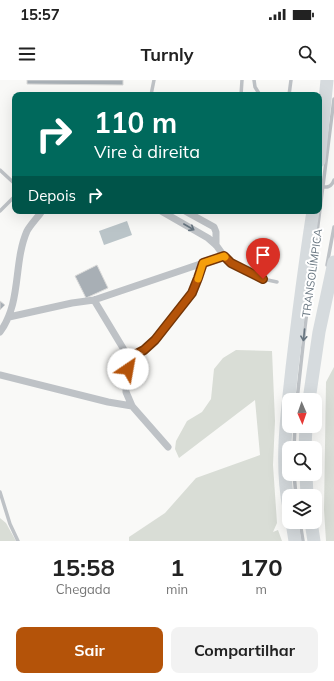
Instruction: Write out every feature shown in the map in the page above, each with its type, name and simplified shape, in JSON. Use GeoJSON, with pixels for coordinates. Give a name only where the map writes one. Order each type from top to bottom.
{"type":"FeatureCollection","features":[{"type":"Feature","properties":{"kind":"highway"},"geometry":{"type":"LineString","coordinates":[[322,80],[323,119]]}},
{"type":"Feature","properties":{"kind":"highway","name":"TRANSOLÍMPICA"},"geometry":{"type":"LineString","coordinates":[[322,160],[323,119],[327,80]]}},
{"type":"Feature","properties":{"kind":"highway","name":"TRANSOLÍMPICA"},"geometry":{"type":"LineString","coordinates":[[287,489],[285,465],[286,420],[297,325],[313,214]]}},
{"type":"Feature","properties":{"kind":"highway","name":"TRANSOLÍMPICA"},"geometry":{"type":"LineString","coordinates":[[308,393],[334,262]]}},
{"type":"Feature","properties":{"kind":"highway"},"geometry":{"type":"LineString","coordinates":[[293,529],[296,541]]}},
{"type":"Feature","properties":{"kind":"highway"},"geometry":{"type":"LineString","coordinates":[[312,529],[314,541]]}},
{"type":"Feature","properties":{"kind":"street"},"geometry":{"type":"LineString","coordinates":[[0,332],[9,317],[14,301],[22,246],[28,230],[40,214]]}},
{"type":"Feature","properties":{"kind":"street"},"geometry":{"type":"LineString","coordinates":[[166,214],[216,244],[231,263],[263,279]]}},
{"type":"Feature","properties":{"kind":"street"},"geometry":{"type":"LineString","coordinates":[[190,214],[214,227],[216,232],[216,244]]}},
{"type":"Feature","properties":{"kind":"street"},"geometry":{"type":"LineString","coordinates":[[9,317],[72,303],[94,300],[224,256]]}},
{"type":"Feature","properties":{"kind":"street"},"geometry":{"type":"LineString","coordinates":[[129,358],[144,350],[155,340],[192,293],[203,263]]}},
{"type":"Feature","properties":{"kind":"street"},"geometry":{"type":"LineString","coordinates":[[94,300],[129,358],[126,392],[132,406],[168,447]]}},
{"type":"Feature","properties":{"kind":"street"},"geometry":{"type":"LineString","coordinates":[[0,375],[108,402],[132,406]]}},
{"type":"Feature","properties":{"kind":"lane"},"geometry":{"type":"LineString","coordinates":[[152,92],[154,80]]}},
{"type":"Feature","properties":{"kind":"lane"},"geometry":{"type":"LineString","coordinates":[[241,92],[242,80]]}},
{"type":"Feature","properties":{"kind":"lane"},"geometry":{"type":"LineString","coordinates":[[254,80],[255,87],[258,92]]}},
{"type":"Feature","properties":{"kind":"lane"},"geometry":{"type":"LineString","coordinates":[[289,92],[291,80]]}},
{"type":"Feature","properties":{"kind":"lane","name":"TRANSOLÍMPICA"},"geometry":{"type":"LineString","coordinates":[[322,199],[322,160],[334,99]]}},
{"type":"Feature","properties":{"kind":"lane"},"geometry":{"type":"LineString","coordinates":[[0,170],[12,181]]}},
{"type":"Feature","properties":{"kind":"lane"},"geometry":{"type":"LineString","coordinates":[[322,187],[329,187],[334,180]]}},
{"type":"Feature","properties":{"kind":"lane"},"geometry":{"type":"LineString","coordinates":[[0,211],[12,199]]}},
{"type":"Feature","properties":{"kind":"lane","name":"TRANSOLÍMPICA"},"geometry":{"type":"LineString","coordinates":[[298,393],[304,327],[320,214]]}},
{"type":"Feature","properties":{"kind":"lane","name":"TRANSOLÍMPICA"},"geometry":{"type":"LineString","coordinates":[[326,273],[334,227]]}},
{"type":"Feature","properties":{"kind":"lane"},"geometry":{"type":"LineString","coordinates":[[263,279],[277,282]]}},
{"type":"Feature","properties":{"kind":"lane","name":"TRANSOLÍMPICA"},"geometry":{"type":"LineString","coordinates":[[313,342],[316,321]]}},
{"type":"Feature","properties":{"kind":"lane"},"geometry":{"type":"LineString","coordinates":[[0,492],[18,541]]}},
{"type":"Feature","properties":{"kind":"lane"},"geometry":{"type":"LineString","coordinates":[[301,529],[303,541]]}},
{"type":"Feature","properties":{"kind":"lane"},"geometry":{"type":"LineString","coordinates":[[308,529],[310,541]]}},
{"type":"Feature","properties":{"kind":"shaded area"},"geometry":{"type":"Polygon","coordinates":[[[127,221],[132,235],[104,245],[99,231],[127,221]]]}},
{"type":"Feature","properties":{"kind":"shaded area"},"geometry":{"type":"Polygon","coordinates":[[[236,350],[272,351],[275,421],[273,465],[277,523],[273,532],[278,530],[282,541],[129,541],[129,537],[165,513],[196,478],[260,455],[255,400],[179,458],[175,449],[176,441],[187,421],[202,412],[211,399],[214,369],[223,358],[236,350]]]}},
{"type":"Feature","properties":{"kind":"shaded area"},"geometry":{"type":"Polygon","coordinates":[[[334,367],[334,541],[326,541],[324,510],[326,382],[334,367]]]}},
{"type":"Feature","properties":{"kind":"shaded area"},"geometry":{"type":"Polygon","coordinates":[[[0,518],[6,523],[16,541],[0,541],[0,518]]]}},
{"type":"Feature","properties":{"kind":"building"},"geometry":{"type":"Polygon","coordinates":[[[27,80],[123,80],[123,85],[27,84],[27,80]]]}},
{"type":"Feature","properties":{"kind":"building"},"geometry":{"type":"Polygon","coordinates":[[[97,265],[108,288],[86,298],[75,276],[97,265]]]}},
{"type":"Feature","properties":{"kind":"building"},"geometry":{"type":"Polygon","coordinates":[[[0,301],[5,305],[0,310],[0,301]]]}},
{"type":"Feature","properties":{"kind":"slow traffic"},"geometry":{"type":"LineString","coordinates":[[198,279],[203,263],[224,256],[225,257]]}},
{"type":"Feature","properties":{"kind":"route"},"geometry":{"type":"LineString","coordinates":[[128,369],[129,358],[144,350],[155,340],[192,293],[203,263],[224,256],[231,263],[263,279]]}}]}
